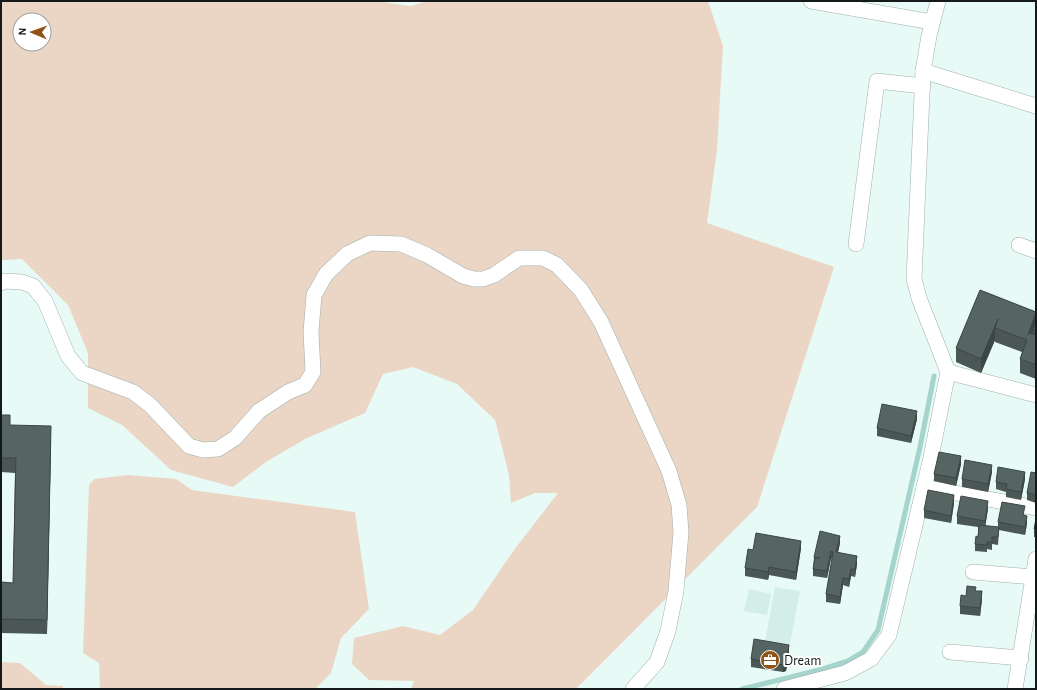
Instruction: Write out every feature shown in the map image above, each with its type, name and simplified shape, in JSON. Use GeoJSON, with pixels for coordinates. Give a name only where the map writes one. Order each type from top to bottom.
{"type":"FeatureCollection","features":[{"type":"Feature","properties":{"kind":"street"},"geometry":{"type":"LineString","coordinates":[[811,1],[932,22]]}},
{"type":"Feature","properties":{"kind":"street"},"geometry":{"type":"LineString","coordinates":[[784,689],[845,673],[871,659],[889,635],[924,487],[948,372],[919,298],[914,279],[923,71],[928,36],[938,1]]}},
{"type":"Feature","properties":{"kind":"street"},"geometry":{"type":"LineString","coordinates":[[923,71],[1036,106]]}},
{"type":"Feature","properties":{"kind":"street"},"geometry":{"type":"LineString","coordinates":[[856,244],[877,80],[923,86]]}},
{"type":"Feature","properties":{"kind":"street"},"geometry":{"type":"LineString","coordinates":[[1,283],[22,282],[33,286],[45,300],[68,356],[82,373],[133,392],[150,405],[189,446],[203,450],[218,449],[234,438],[259,411],[288,392],[305,385],[313,372],[311,332],[314,295],[326,274],[347,254],[370,243],[401,244],[427,255],[463,276],[474,279],[483,279],[494,275],[519,258],[543,258],[557,264],[581,290],[601,322],[669,471],[679,505],[681,532],[676,591],[668,632],[657,662],[633,689]]}},
{"type":"Feature","properties":{"kind":"street"},"geometry":{"type":"LineString","coordinates":[[1019,245],[1036,251]]}},
{"type":"Feature","properties":{"kind":"street"},"geometry":{"type":"LineString","coordinates":[[948,372],[1036,395]]}},
{"type":"Feature","properties":{"kind":"street"},"geometry":{"type":"LineString","coordinates":[[924,487],[1036,508]]}},
{"type":"Feature","properties":{"kind":"street"},"geometry":{"type":"LineString","coordinates":[[1015,689],[1020,658],[1032,613],[1033,577],[1036,559]]}},
{"type":"Feature","properties":{"kind":"street"},"geometry":{"type":"LineString","coordinates":[[973,572],[1033,577]]}},
{"type":"Feature","properties":{"kind":"street"},"geometry":{"type":"LineString","coordinates":[[950,652],[1020,658]]}},
{"type":"Feature","properties":{"kind":"shaded area"},"geometry":{"type":"Polygon","coordinates":[[[1,1],[375,1],[411,6],[428,1],[708,1],[723,46],[717,150],[707,223],[834,267],[757,507],[576,689],[411,689],[414,681],[369,680],[352,664],[354,638],[403,626],[440,635],[473,610],[514,550],[558,493],[535,493],[511,503],[509,475],[495,420],[457,384],[413,367],[383,374],[365,413],[305,439],[266,462],[233,487],[171,470],[122,425],[88,408],[88,353],[68,305],[22,259],[1,260],[1,1]]]}},
{"type":"Feature","properties":{"kind":"shaded area"},"geometry":{"type":"Polygon","coordinates":[[[128,475],[176,479],[192,490],[355,512],[369,609],[341,638],[331,673],[315,689],[100,689],[99,663],[83,653],[89,485],[94,479],[128,475]]]}},
{"type":"Feature","properties":{"kind":"shaded area"},"geometry":{"type":"Polygon","coordinates":[[[775,587],[800,591],[789,650],[764,646],[775,587]]]}},
{"type":"Feature","properties":{"kind":"shaded area"},"geometry":{"type":"Polygon","coordinates":[[[749,589],[771,594],[767,615],[744,611],[749,589]]]}},
{"type":"Feature","properties":{"kind":"shaded area"},"geometry":{"type":"Polygon","coordinates":[[[1,662],[20,663],[46,685],[63,686],[63,689],[1,689],[1,662]]]}},
{"type":"Feature","properties":{"kind":"building"},"geometry":{"type":"Polygon","coordinates":[[[980,290],[1036,312],[1028,335],[1030,333],[1036,335],[1036,365],[1020,359],[1027,340],[995,328],[998,319],[981,359],[956,348],[980,290]]]}},
{"type":"Feature","properties":{"kind":"building"},"geometry":{"type":"Polygon","coordinates":[[[1036,322],[1036,331],[1033,330],[1036,322]]]}},
{"type":"Feature","properties":{"kind":"building"},"geometry":{"type":"Polygon","coordinates":[[[882,404],[917,411],[911,436],[877,428],[882,404]]]}},
{"type":"Feature","properties":{"kind":"building"},"geometry":{"type":"Polygon","coordinates":[[[1,415],[10,415],[10,425],[51,426],[47,620],[1,619],[1,582],[13,583],[16,458],[1,458],[1,415]]]}},
{"type":"Feature","properties":{"kind":"building"},"geometry":{"type":"Polygon","coordinates":[[[939,452],[961,456],[956,478],[934,474],[939,452]]]}},
{"type":"Feature","properties":{"kind":"building"},"geometry":{"type":"Polygon","coordinates":[[[965,460],[992,465],[988,484],[962,479],[965,460]]]}},
{"type":"Feature","properties":{"kind":"building"},"geometry":{"type":"Polygon","coordinates":[[[998,467],[1025,472],[1021,492],[1006,489],[1007,484],[996,482],[998,467]]]}},
{"type":"Feature","properties":{"kind":"building"},"geometry":{"type":"Polygon","coordinates":[[[1031,472],[1036,473],[1036,495],[1027,493],[1031,472]]]}},
{"type":"Feature","properties":{"kind":"building"},"geometry":{"type":"Polygon","coordinates":[[[928,490],[954,495],[951,516],[924,510],[928,490]]]}},
{"type":"Feature","properties":{"kind":"building"},"geometry":{"type":"Polygon","coordinates":[[[961,496],[988,501],[985,521],[957,516],[961,496]]]}},
{"type":"Feature","properties":{"kind":"building"},"geometry":{"type":"Polygon","coordinates":[[[1002,502],[1025,506],[1023,515],[1027,516],[1025,527],[998,522],[1002,502]]]}},
{"type":"Feature","properties":{"kind":"building"},"geometry":{"type":"Polygon","coordinates":[[[979,525],[999,527],[998,537],[992,537],[992,542],[987,542],[987,545],[975,544],[976,536],[978,537],[979,525]]]}},
{"type":"Feature","properties":{"kind":"building"},"geometry":{"type":"Polygon","coordinates":[[[820,531],[840,536],[836,552],[857,556],[855,569],[851,569],[849,579],[843,578],[840,597],[826,594],[833,552],[831,551],[827,571],[813,569],[815,558],[820,558],[814,557],[820,531]]]}},
{"type":"Feature","properties":{"kind":"building"},"geometry":{"type":"Polygon","coordinates":[[[756,533],[801,541],[796,572],[769,567],[768,572],[745,568],[748,549],[753,550],[756,533]]]}},
{"type":"Feature","properties":{"kind":"building"},"geometry":{"type":"Polygon","coordinates":[[[967,586],[976,587],[975,591],[982,591],[980,608],[960,606],[961,595],[966,596],[967,586]]]}},
{"type":"Feature","properties":{"kind":"building","name":"Dream"},"geometry":{"type":"Polygon","coordinates":[[[754,639],[789,645],[786,664],[783,665],[751,659],[754,639]]]}},
{"type":"Feature","properties":{"kind":"waterway"},"geometry":{"type":"LineString","coordinates":[[742,689],[823,669],[848,661],[863,652],[878,630],[920,447],[934,376]]}},
{"type":"Feature","properties":{"kind":"place","name":"Dream"},"geometry":{"type":"Point","coordinates":[770,660]}}]}
